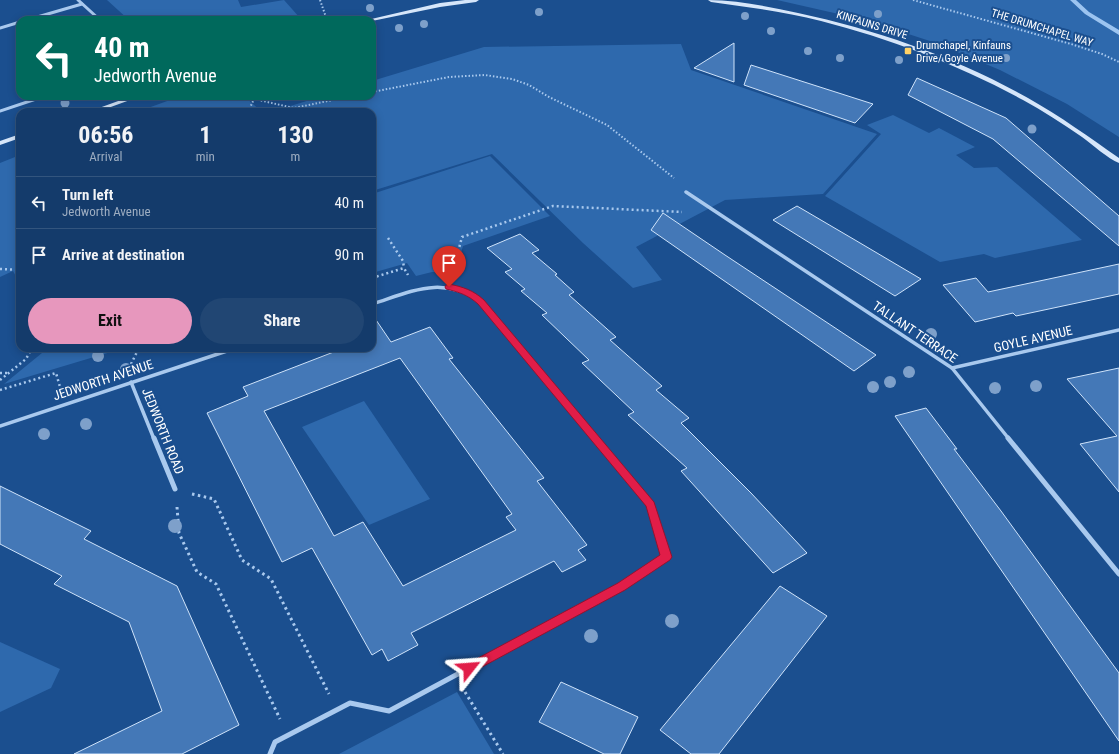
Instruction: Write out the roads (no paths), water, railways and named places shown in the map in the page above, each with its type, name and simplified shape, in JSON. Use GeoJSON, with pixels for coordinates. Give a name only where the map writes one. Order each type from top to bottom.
{"type":"FeatureCollection","features":[{"type":"Feature","properties":{"kind":"street"},"geometry":{"type":"LineString","coordinates":[[78,0],[96,16]]}},
{"type":"Feature","properties":{"kind":"street"},"geometry":{"type":"LineString","coordinates":[[376,19],[440,5],[476,0]]}},
{"type":"Feature","properties":{"kind":"street","name":"KINFAUNS DRIVE"},"geometry":{"type":"LineString","coordinates":[[711,0],[800,14],[882,37],[930,53],[1017,93],[1054,114],[1088,137],[1119,161]]}},
{"type":"Feature","properties":{"kind":"street"},"geometry":{"type":"LineString","coordinates":[[41,16],[82,4]]}},
{"type":"Feature","properties":{"kind":"street"},"geometry":{"type":"LineString","coordinates":[[0,28],[16,23]]}},
{"type":"Feature","properties":{"kind":"street"},"geometry":{"type":"LineString","coordinates":[[0,110],[32,100]]}},
{"type":"Feature","properties":{"kind":"street"},"geometry":{"type":"LineString","coordinates":[[103,108],[126,100]]}},
{"type":"Feature","properties":{"kind":"street"},"geometry":{"type":"LineString","coordinates":[[0,143],[16,137]]}},
{"type":"Feature","properties":{"kind":"street","name":"TALLANT TERRACE"},"geometry":{"type":"LineString","coordinates":[[686,192],[952,368],[1119,574]]}},
{"type":"Feature","properties":{"kind":"street"},"geometry":{"type":"LineString","coordinates":[[270,754],[275,742],[287,734],[337,708],[350,703],[389,711],[622,586],[666,557],[650,505],[481,302],[472,294],[460,289],[449,287],[417,290],[376,303]]}},
{"type":"Feature","properties":{"kind":"street","name":"GOYLE AVENUE"},"geometry":{"type":"LineString","coordinates":[[952,368],[1119,330]]}},
{"type":"Feature","properties":{"kind":"street","name":"JEDWORTH AVENUE"},"geometry":{"type":"LineString","coordinates":[[0,426],[224,352]]}},
{"type":"Feature","properties":{"kind":"street","name":"JEDWORTH ROAD"},"geometry":{"type":"LineString","coordinates":[[131,382],[175,489]]}},
{"type":"Feature","properties":{"kind":"waterway"},"geometry":{"type":"LineString","coordinates":[[1073,0],[1087,13],[1119,33]]}},
{"type":"Feature","properties":{"kind":"place","name":"Drumchapel, Kinfauns Drive/ Goyle Avenue"},"geometry":{"type":"Point","coordinates":[908,51]}}]}
